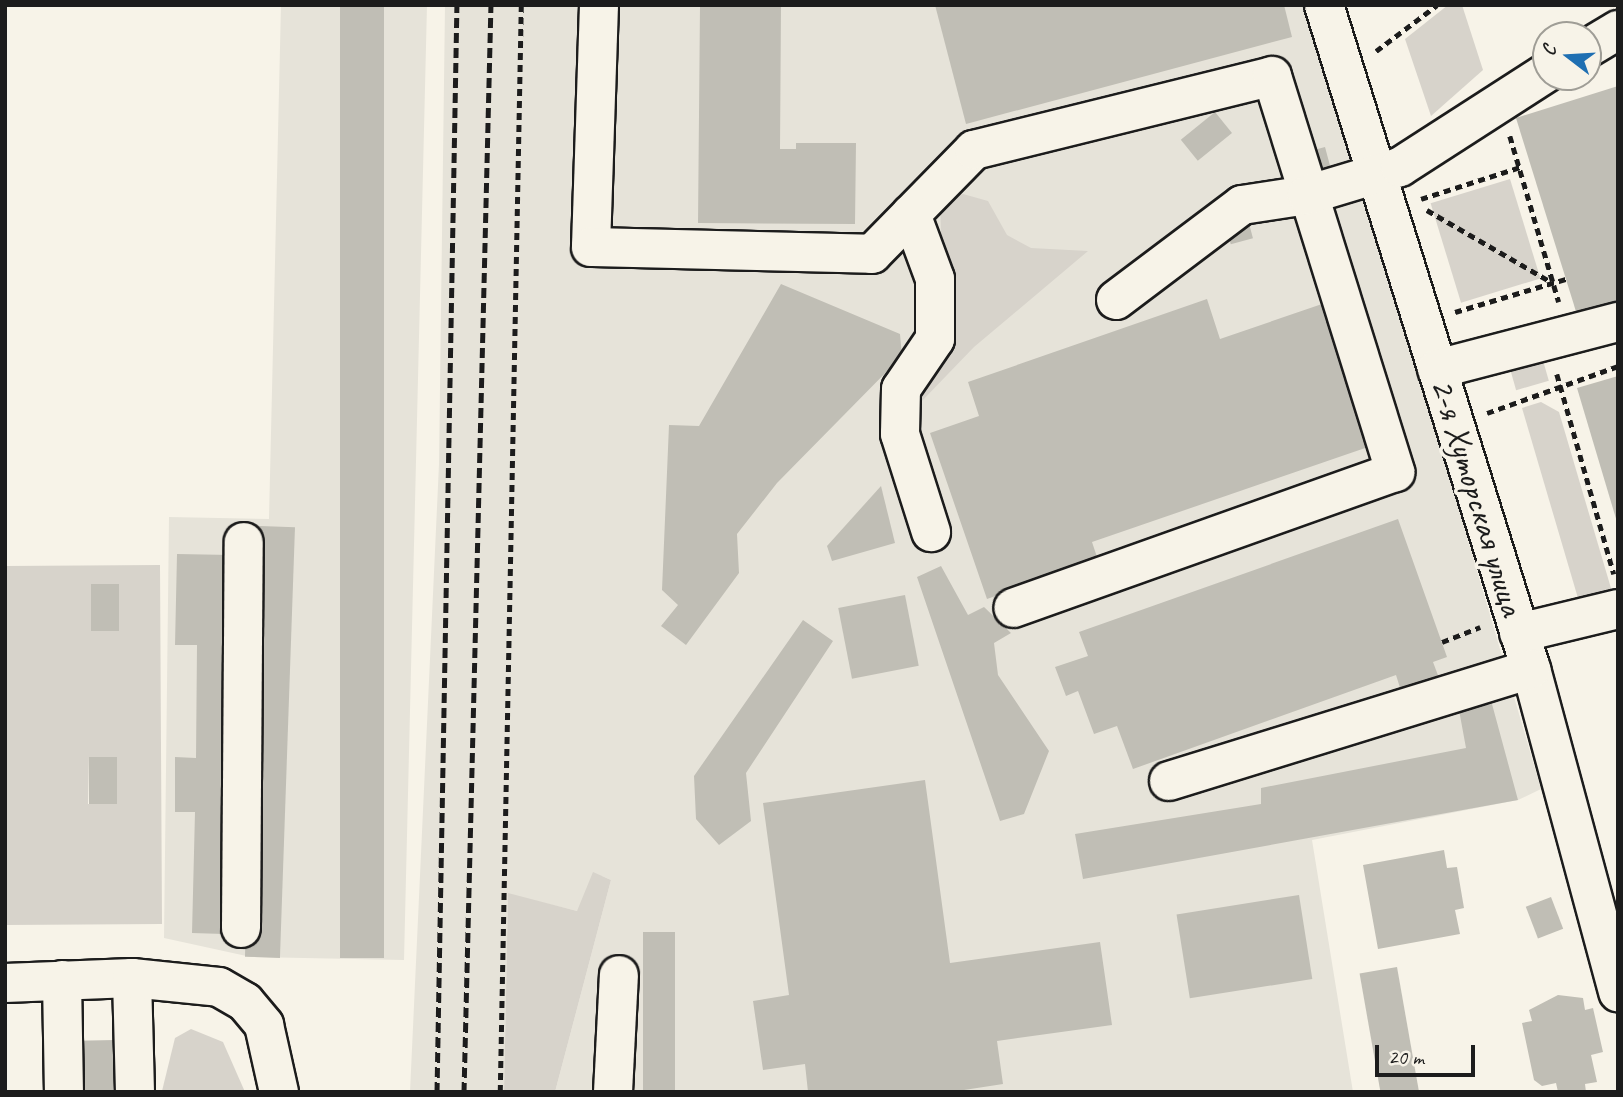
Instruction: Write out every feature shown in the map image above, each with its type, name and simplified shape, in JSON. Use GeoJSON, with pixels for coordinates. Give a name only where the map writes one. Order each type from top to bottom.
{"type":"FeatureCollection","features":[{"type":"Feature","properties":{"kind":"street"},"geometry":{"type":"LineString","coordinates":[[599,5],[591,247],[872,254],[974,150],[1272,76],[1395,472],[1014,608]]}},
{"type":"Feature","properties":{"kind":"street","name":"2-я Хуторская улица"},"geometry":{"type":"LineString","coordinates":[[1324,5],[1531,669],[1618,992]]}},
{"type":"Feature","properties":{"kind":"street"},"geometry":{"type":"LineString","coordinates":[[1602,40],[1618,30]]}},
{"type":"Feature","properties":{"kind":"street"},"geometry":{"type":"LineString","coordinates":[[1116,300],[1242,205],[1307,195],[1400,167],[1532,82]]}},
{"type":"Feature","properties":{"kind":"street"},"geometry":{"type":"LineString","coordinates":[[911,214],[935,279],[935,339],[901,389],[900,433],[931,532]]}},
{"type":"Feature","properties":{"kind":"street"},"geometry":{"type":"LineString","coordinates":[[1437,369],[1556,329],[1618,322]]}},
{"type":"Feature","properties":{"kind":"street"},"geometry":{"type":"LineString","coordinates":[[241,928],[244,542]]}},
{"type":"Feature","properties":{"kind":"street"},"geometry":{"type":"LineString","coordinates":[[1519,633],[1618,609]]}},
{"type":"Feature","properties":{"kind":"street"},"geometry":{"type":"LineString","coordinates":[[1169,781],[1531,669]]}},
{"type":"Feature","properties":{"kind":"street"},"geometry":{"type":"LineString","coordinates":[[612,1092],[619,975]]}},
{"type":"Feature","properties":{"kind":"street"},"geometry":{"type":"LineString","coordinates":[[132,978],[135,1092]]}},
{"type":"Feature","properties":{"kind":"street"},"geometry":{"type":"LineString","coordinates":[[5,983],[132,978],[219,987],[245,1002],[264,1025],[279,1092]]}},
{"type":"Feature","properties":{"kind":"street"},"geometry":{"type":"LineString","coordinates":[[62,980],[64,1092]]}},
{"type":"Feature","properties":{"kind":"path"},"geometry":{"type":"LineString","coordinates":[[500,1092],[521,5]]}},
{"type":"Feature","properties":{"kind":"path"},"geometry":{"type":"LineString","coordinates":[[1365,59],[1437,5]]}},
{"type":"Feature","properties":{"kind":"path"},"geometry":{"type":"LineString","coordinates":[[1507,125],[1553,283],[1560,384],[1618,589]]}},
{"type":"Feature","properties":{"kind":"path"},"geometry":{"type":"LineString","coordinates":[[1520,167],[1412,201],[1553,283]]}},
{"type":"Feature","properties":{"kind":"path"},"geometry":{"type":"LineString","coordinates":[[1447,314],[1566,279]]}},
{"type":"Feature","properties":{"kind":"path"},"geometry":{"type":"LineString","coordinates":[[1482,416],[1560,384],[1618,366]]}},
{"type":"Feature","properties":{"kind":"path"},"geometry":{"type":"LineString","coordinates":[[1442,642],[1481,627]]}},
{"type":"Feature","properties":{"kind":"shaded area"},"geometry":{"type":"Polygon","coordinates":[[[281,5],[427,5],[404,960],[251,957],[164,938],[169,517],[269,519],[281,5]]]}},
{"type":"Feature","properties":{"kind":"shaded area"},"geometry":{"type":"Polygon","coordinates":[[[445,5],[1311,5],[1541,789],[1518,800],[1312,840],[1353,1092],[555,1092],[611,880],[602,876],[577,911],[508,894],[504,1092],[410,1092],[439,464],[445,5]]]}},
{"type":"Feature","properties":{"kind":"shaded area"},"geometry":{"type":"Polygon","coordinates":[[[1448,5],[1462,5],[1483,70],[1431,116],[1405,39],[1448,5]]]}},
{"type":"Feature","properties":{"kind":"shaded area"},"geometry":{"type":"Polygon","coordinates":[[[1510,179],[1540,278],[1461,303],[1431,203],[1510,179]]]}},
{"type":"Feature","properties":{"kind":"shaded area"},"geometry":{"type":"Polygon","coordinates":[[[963,194],[988,201],[1007,235],[1031,248],[1088,251],[974,347],[920,403],[912,394],[928,361],[954,347],[944,331],[940,200],[963,194]]]}},
{"type":"Feature","properties":{"kind":"shaded area"},"geometry":{"type":"Polygon","coordinates":[[[1540,350],[1549,381],[1516,390],[1507,359],[1540,350]]]}},
{"type":"Feature","properties":{"kind":"shaded area"},"geometry":{"type":"Polygon","coordinates":[[[1541,402],[1559,412],[1613,595],[1580,605],[1522,408],[1541,402]]]}},
{"type":"Feature","properties":{"kind":"shaded area"},"geometry":{"type":"Polygon","coordinates":[[[160,565],[162,924],[5,925],[5,566],[160,565]],[[91,585],[91,631],[119,631],[119,585],[91,585]],[[89,757],[88,804],[117,804],[117,758],[89,757]]]}},
{"type":"Feature","properties":{"kind":"shaded area"},"geometry":{"type":"Polygon","coordinates":[[[593,872],[611,880],[555,1092],[504,1092],[508,893],[577,911],[593,872]]]}},
{"type":"Feature","properties":{"kind":"shaded area"},"geometry":{"type":"Polygon","coordinates":[[[191,1029],[223,1042],[245,1092],[162,1091],[175,1038],[191,1029]]]}},
{"type":"Feature","properties":{"kind":"building"},"geometry":{"type":"Polygon","coordinates":[[[340,5],[384,5],[384,958],[340,958],[340,5]]]}},
{"type":"Feature","properties":{"kind":"building"},"geometry":{"type":"Polygon","coordinates":[[[700,5],[781,5],[780,149],[796,149],[796,143],[856,143],[855,224],[698,223],[700,5]]]}},
{"type":"Feature","properties":{"kind":"building"},"geometry":{"type":"Polygon","coordinates":[[[935,5],[1284,5],[1292,37],[966,124],[935,5]]]}},
{"type":"Feature","properties":{"kind":"building"},"geometry":{"type":"Polygon","coordinates":[[[1618,86],[1618,305],[1578,318],[1516,118],[1618,86]]]}},
{"type":"Feature","properties":{"kind":"building"},"geometry":{"type":"Polygon","coordinates":[[[1215,112],[1232,133],[1198,161],[1181,140],[1215,112]]]}},
{"type":"Feature","properties":{"kind":"building"},"geometry":{"type":"Polygon","coordinates":[[[1325,147],[1331,169],[1307,176],[1301,153],[1325,147]]]}},
{"type":"Feature","properties":{"kind":"building"},"geometry":{"type":"Polygon","coordinates":[[[1247,216],[1253,238],[1231,244],[1225,222],[1247,216]]]}},
{"type":"Feature","properties":{"kind":"building"},"geometry":{"type":"Polygon","coordinates":[[[781,284],[900,334],[902,356],[777,483],[737,534],[739,573],[686,645],[661,626],[678,605],[662,590],[669,425],[699,426],[781,284]]]}},
{"type":"Feature","properties":{"kind":"building"},"geometry":{"type":"Polygon","coordinates":[[[1207,299],[1220,339],[1322,304],[1371,446],[1092,542],[1098,560],[987,599],[930,433],[979,416],[968,382],[1207,299]]]}},
{"type":"Feature","properties":{"kind":"building"},"geometry":{"type":"Polygon","coordinates":[[[1618,376],[1618,522],[1617,522],[1577,388],[1618,376]]]}},
{"type":"Feature","properties":{"kind":"building"},"geometry":{"type":"Polygon","coordinates":[[[881,486],[895,543],[832,561],[827,546],[881,486]]]}},
{"type":"Feature","properties":{"kind":"building"},"geometry":{"type":"Polygon","coordinates":[[[1398,519],[1447,657],[1433,662],[1439,678],[1401,691],[1396,675],[1133,769],[1117,726],[1094,734],[1078,691],[1066,696],[1055,667],[1088,656],[1079,632],[1398,519]]]}},
{"type":"Feature","properties":{"kind":"building"},"geometry":{"type":"Polygon","coordinates":[[[260,526],[295,527],[280,958],[245,957],[260,526]]]}},
{"type":"Feature","properties":{"kind":"building"},"geometry":{"type":"Polygon","coordinates":[[[177,554],[231,555],[224,934],[192,933],[195,812],[175,812],[175,757],[196,758],[197,645],[175,645],[177,554]]]}},
{"type":"Feature","properties":{"kind":"building"},"geometry":{"type":"Polygon","coordinates":[[[941,566],[968,615],[984,607],[1011,633],[994,643],[998,675],[1049,751],[1024,814],[1000,821],[917,577],[941,566]]]}},
{"type":"Feature","properties":{"kind":"building"},"geometry":{"type":"Polygon","coordinates":[[[91,584],[119,584],[119,631],[91,631],[91,584]]]}},
{"type":"Feature","properties":{"kind":"building"},"geometry":{"type":"Polygon","coordinates":[[[905,595],[919,666],[852,679],[838,608],[905,595]]]}},
{"type":"Feature","properties":{"kind":"building"},"geometry":{"type":"Polygon","coordinates":[[[803,620],[833,641],[746,773],[751,821],[719,845],[696,819],[694,776],[803,620]]]}},
{"type":"Feature","properties":{"kind":"building"},"geometry":{"type":"Polygon","coordinates":[[[1492,704],[1518,800],[1083,879],[1075,834],[1261,804],[1261,788],[1466,748],[1459,710],[1492,704]]]}},
{"type":"Feature","properties":{"kind":"building"},"geometry":{"type":"Polygon","coordinates":[[[89,757],[117,757],[117,804],[89,804],[89,757]]]}},
{"type":"Feature","properties":{"kind":"building"},"geometry":{"type":"Polygon","coordinates":[[[925,780],[950,963],[1100,942],[1112,1025],[997,1041],[1003,1084],[951,1092],[808,1092],[805,1064],[763,1070],[753,1001],[789,995],[763,803],[925,780]]]}},
{"type":"Feature","properties":{"kind":"building"},"geometry":{"type":"Polygon","coordinates":[[[1444,850],[1447,868],[1457,867],[1464,908],[1455,910],[1460,934],[1378,949],[1363,865],[1444,850]]]}},
{"type":"Feature","properties":{"kind":"building"},"geometry":{"type":"Polygon","coordinates":[[[1299,895],[1312,979],[1190,998],[1177,914],[1299,895]]]}},
{"type":"Feature","properties":{"kind":"building"},"geometry":{"type":"Polygon","coordinates":[[[1551,897],[1563,929],[1538,938],[1526,907],[1551,897]]]}},
{"type":"Feature","properties":{"kind":"building"},"geometry":{"type":"Polygon","coordinates":[[[643,932],[675,932],[675,1092],[643,1092],[643,932]]]}},
{"type":"Feature","properties":{"kind":"building"},"geometry":{"type":"Polygon","coordinates":[[[1397,967],[1419,1092],[1380,1092],[1360,974],[1397,967]]]}},
{"type":"Feature","properties":{"kind":"building"},"geometry":{"type":"Polygon","coordinates":[[[1558,995],[1583,998],[1585,1010],[1593,1008],[1603,1052],[1591,1055],[1597,1082],[1585,1084],[1586,1092],[1558,1092],[1556,1083],[1542,1086],[1534,1080],[1522,1023],[1532,1021],[1529,1010],[1558,995]]]}},
{"type":"Feature","properties":{"kind":"building"},"geometry":{"type":"Polygon","coordinates":[[[115,1040],[116,1092],[78,1092],[77,1041],[115,1040]]]}},
{"type":"Feature","properties":{"kind":"railway"},"geometry":{"type":"LineString","coordinates":[[437,1092],[457,5]]}},
{"type":"Feature","properties":{"kind":"railway"},"geometry":{"type":"LineString","coordinates":[[464,1092],[491,5]]}}]}
